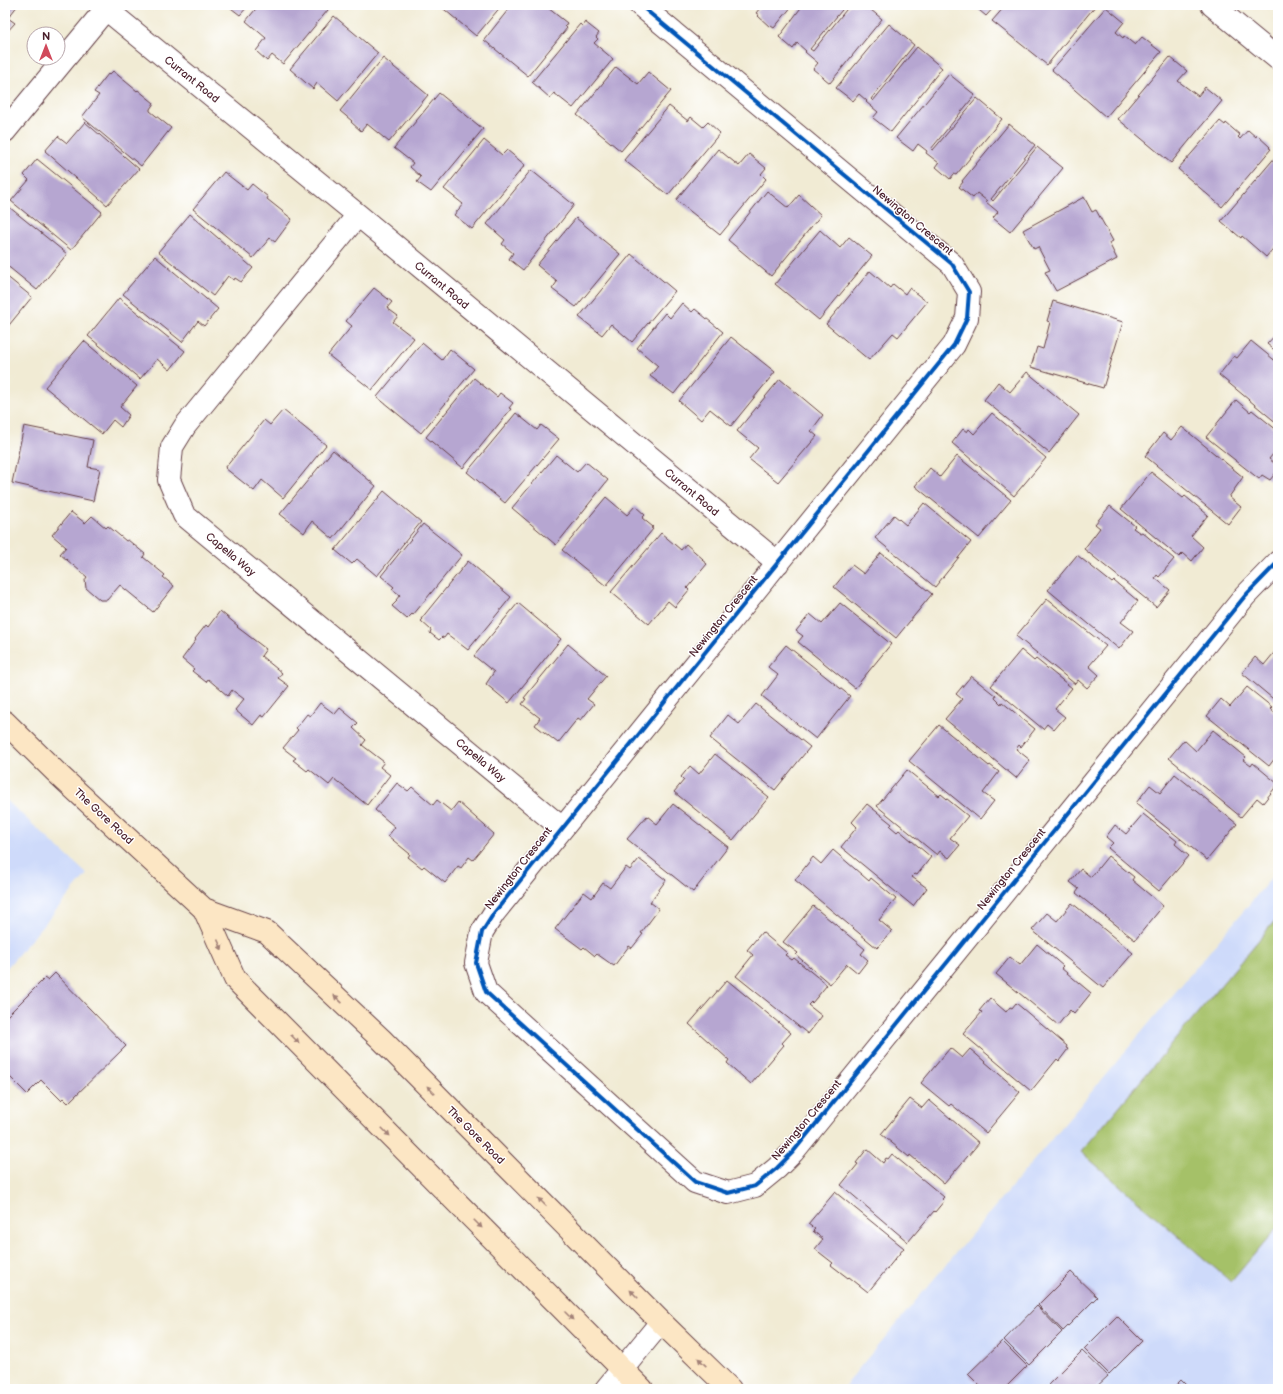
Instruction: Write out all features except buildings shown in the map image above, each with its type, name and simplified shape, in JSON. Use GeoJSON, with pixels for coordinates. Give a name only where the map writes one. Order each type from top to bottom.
{"type":"FeatureCollection","features":[{"type":"Feature","properties":{"kind":"main road","name":"The Gore Road"},"geometry":{"type":"LineString","coordinates":[[5,722],[60,776],[204,909],[267,932],[381,1040],[661,1322],[730,1389]]}},
{"type":"Feature","properties":{"kind":"main road","name":"The Gore Road"},"geometry":{"type":"LineString","coordinates":[[204,909],[235,979],[642,1389]]}},
{"type":"Feature","properties":{"kind":"street","name":"Newington Crescent"},"geometry":{"type":"LineString","coordinates":[[640,5],[952,264],[969,292],[967,318],[954,345],[562,828],[494,913],[482,932],[476,963],[486,992],[695,1182],[728,1193],[755,1186],[777,1168],[793,1152],[1245,596],[1278,562]]}},
{"type":"Feature","properties":{"kind":"street","name":"Currant Road"},"geometry":{"type":"LineString","coordinates":[[105,6],[778,563]]}},
{"type":"Feature","properties":{"kind":"street"},"geometry":{"type":"LineString","coordinates":[[5,131],[105,6]]}},
{"type":"Feature","properties":{"kind":"street"},"geometry":{"type":"LineString","coordinates":[[1219,7],[1278,58]]}},
{"type":"Feature","properties":{"kind":"street","name":"Capella Way"},"geometry":{"type":"LineString","coordinates":[[358,216],[185,426],[172,447],[169,480],[184,515],[562,828]]}},
{"type":"Feature","properties":{"kind":"street"},"geometry":{"type":"LineString","coordinates":[[606,1389],[661,1322]]}},
{"type":"Feature","properties":{"kind":"shaded area"},"geometry":{"type":"Polygon","coordinates":[[[5,799],[87,874],[5,970],[5,799]]]}},
{"type":"Feature","properties":{"kind":"shaded area"},"geometry":{"type":"Polygon","coordinates":[[[1278,870],[1278,1389],[843,1389],[860,1367],[1278,870]]]}},
{"type":"Feature","properties":{"kind":"green space"},"geometry":{"type":"Polygon","coordinates":[[[1278,917],[1278,1226],[1231,1282],[1081,1152],[1278,917]]]}},
{"type":"Feature","properties":{"kind":"cycle path"},"geometry":{"type":"LineString","coordinates":[[640,5],[952,264],[969,292],[967,318],[954,345],[494,913],[482,932],[476,963],[486,992],[695,1182],[728,1193],[755,1186],[777,1168],[793,1152],[1245,596],[1278,562]]}}]}
